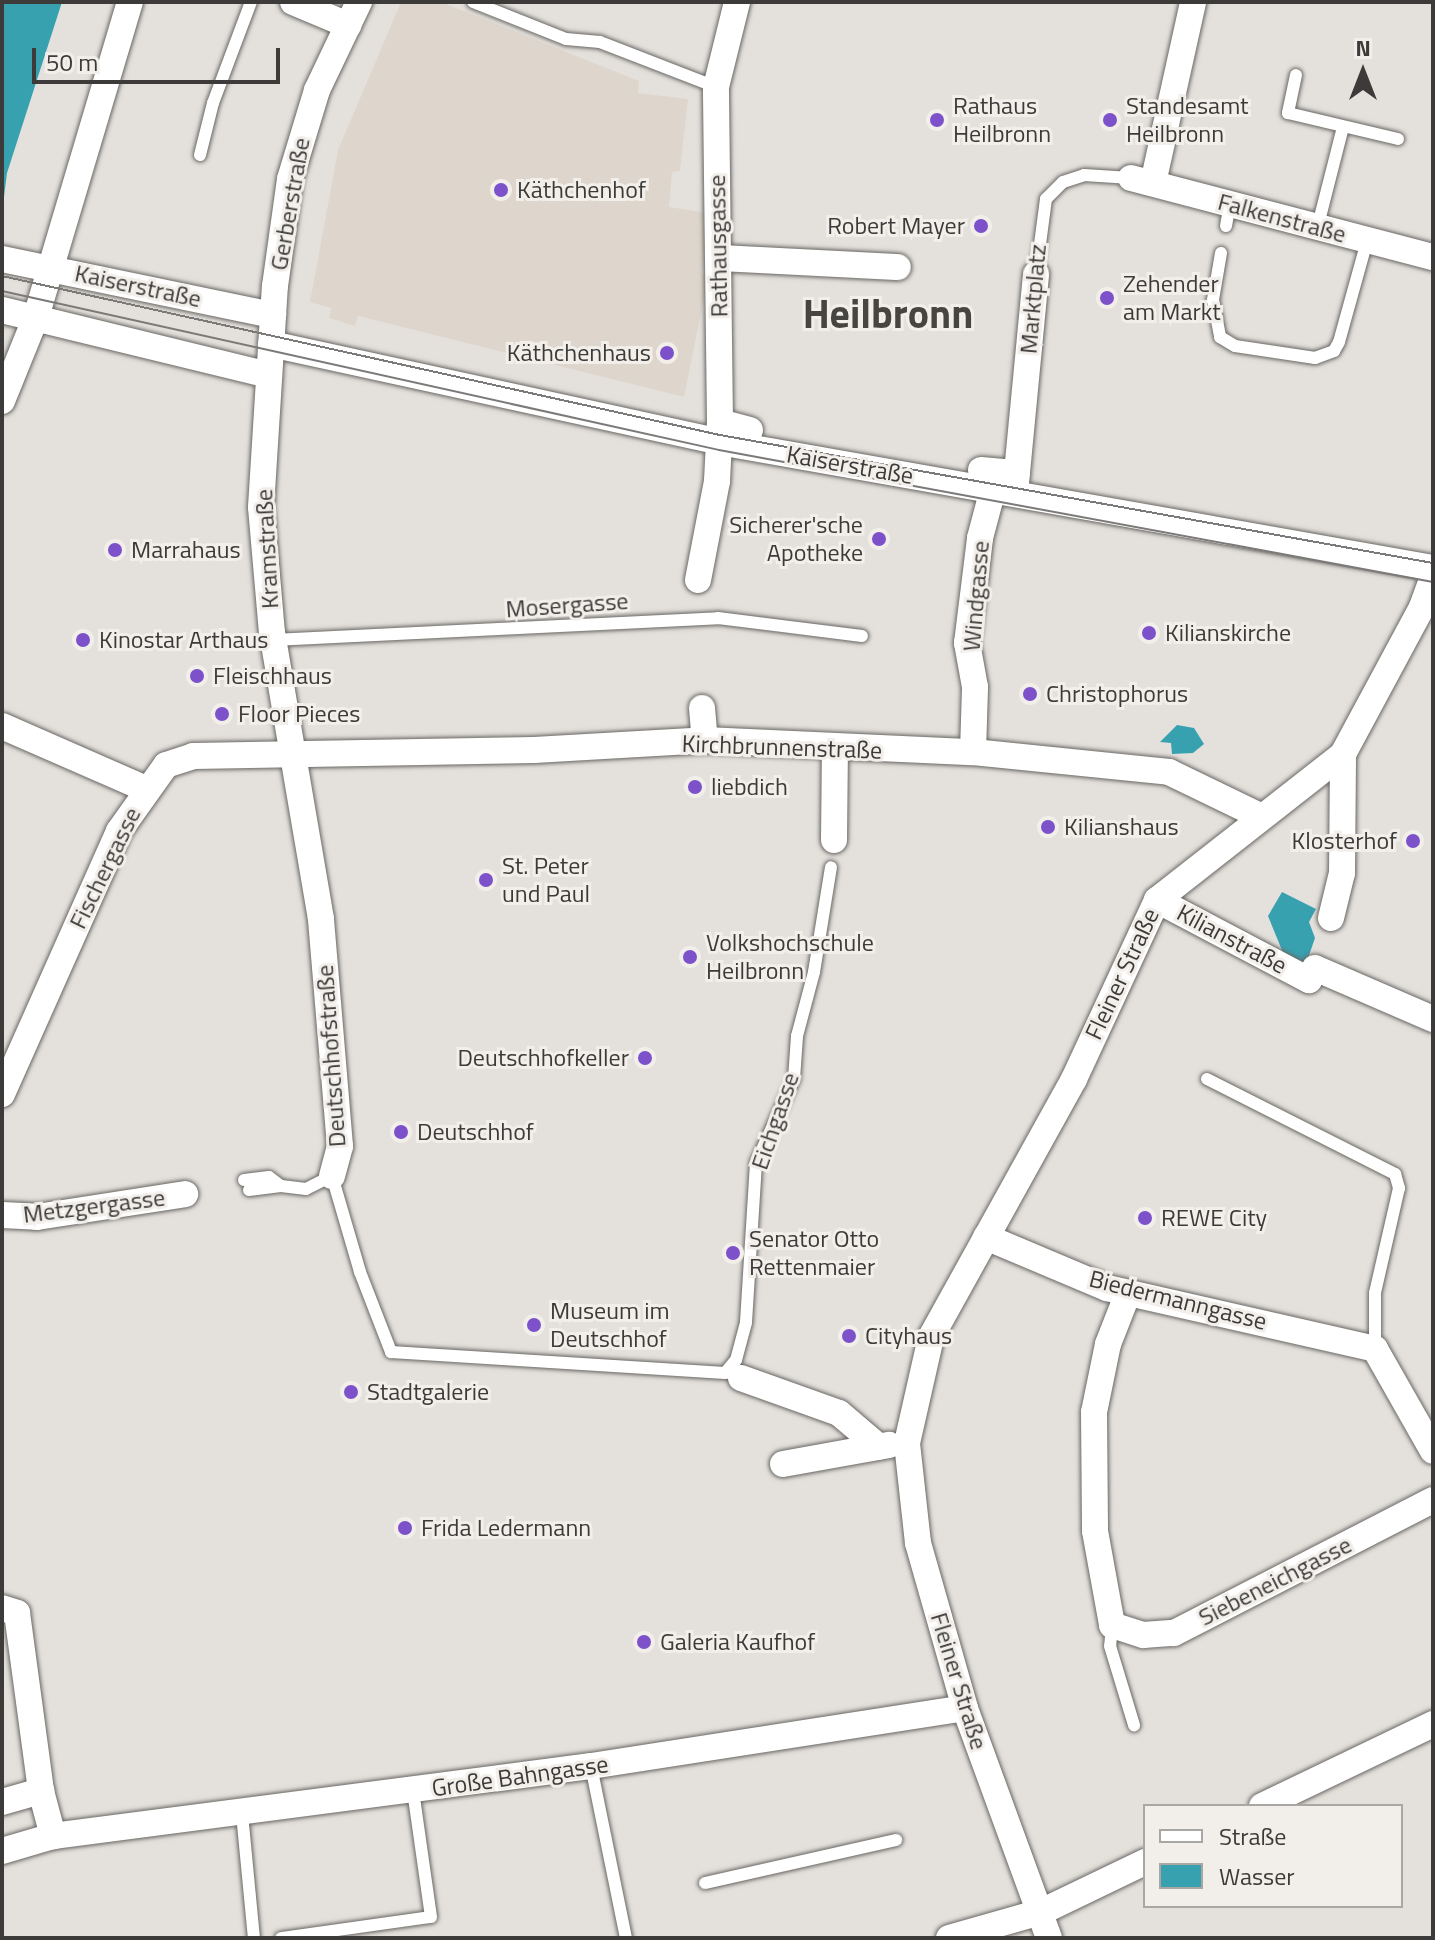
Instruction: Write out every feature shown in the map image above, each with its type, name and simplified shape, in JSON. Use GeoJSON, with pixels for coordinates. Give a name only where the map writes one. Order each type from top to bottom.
{"type":"FeatureCollection","features":[{"type":"Feature","properties":{"kind":"street"},"geometry":{"type":"LineString","coordinates":[[2,401],[36,317],[130,2]]}},
{"type":"Feature","properties":{"kind":"street","name":"Gerberstraße"},"geometry":{"type":"LineString","coordinates":[[271,344],[284,209],[298,144],[354,13],[293,2]]}},
{"type":"Feature","properties":{"kind":"street"},"geometry":{"type":"LineString","coordinates":[[1142,181],[1193,2]]}},
{"type":"Feature","properties":{"kind":"street","name":"Rathausgasse"},"geometry":{"type":"LineString","coordinates":[[698,580],[715,492],[719,442],[716,87],[734,15]]}},
{"type":"Feature","properties":{"kind":"street","name":"Falkenstraße"},"geometry":{"type":"LineString","coordinates":[[1142,181],[1228,215],[1317,229],[1432,256]]}},
{"type":"Feature","properties":{"kind":"street"},"geometry":{"type":"LineString","coordinates":[[719,258],[898,267]]}},
{"type":"Feature","properties":{"kind":"street","name":"Kaiserstraße"},"geometry":{"type":"LineString","coordinates":[[10,260],[273,315]]}},
{"type":"Feature","properties":{"kind":"street","name":"Marktplatz"},"geometry":{"type":"LineString","coordinates":[[994,489],[1036,274]]}},
{"type":"Feature","properties":{"kind":"street"},"geometry":{"type":"LineString","coordinates":[[5,310],[269,375]]}},
{"type":"Feature","properties":{"kind":"street","name":"Kaiserstraße"},"geometry":{"type":"LineString","coordinates":[[271,344],[719,442],[1433,568]]}},
{"type":"Feature","properties":{"kind":"street","name":"Kramstraße"},"geometry":{"type":"LineString","coordinates":[[271,344],[261,526],[273,640],[293,752]]}},
{"type":"Feature","properties":{"kind":"street"},"geometry":{"type":"LineString","coordinates":[[719,442],[750,430]]}},
{"type":"Feature","properties":{"kind":"street"},"geometry":{"type":"LineString","coordinates":[[719,442],[747,463]]}},
{"type":"Feature","properties":{"kind":"street","name":"Windgasse"},"geometry":{"type":"LineString","coordinates":[[973,752],[975,687],[967,643],[994,489]]}},
{"type":"Feature","properties":{"kind":"street","name":"Fleiner Straße"},"geometry":{"type":"LineString","coordinates":[[1049,1938],[965,1708],[918,1543],[907,1443],[931,1337],[1074,1079],[1157,900],[1260,816],[1343,754],[1422,607],[1433,576]]}},
{"type":"Feature","properties":{"kind":"street"},"geometry":{"type":"LineString","coordinates":[[702,708],[705,740]]}},
{"type":"Feature","properties":{"kind":"street"},"geometry":{"type":"LineString","coordinates":[[2,726],[144,788]]}},
{"type":"Feature","properties":{"kind":"street","name":"Kirchbrunnenstraße"},"geometry":{"type":"LineString","coordinates":[[293,752],[534,750],[705,740],[835,750],[973,752],[1169,772],[1260,816]]}},
{"type":"Feature","properties":{"kind":"street"},"geometry":{"type":"LineString","coordinates":[[834,840],[835,750]]}},
{"type":"Feature","properties":{"kind":"street","name":"Fischergasse"},"geometry":{"type":"LineString","coordinates":[[2,1094],[119,831],[144,788],[166,765],[193,756],[293,752]]}},
{"type":"Feature","properties":{"kind":"street","name":"Deutschhofstraße"},"geometry":{"type":"LineString","coordinates":[[293,752],[321,919],[340,1146],[332,1176]]}},
{"type":"Feature","properties":{"kind":"street"},"geometry":{"type":"LineString","coordinates":[[1331,918],[1342,873],[1343,754]]}},
{"type":"Feature","properties":{"kind":"street","name":"Kilianstraße"},"geometry":{"type":"LineString","coordinates":[[1157,900],[1309,980],[1315,968],[1433,1019]]}},
{"type":"Feature","properties":{"kind":"street","name":"Metzgergasse"},"geometry":{"type":"LineString","coordinates":[[2,1215],[37,1217],[185,1194]]}},
{"type":"Feature","properties":{"kind":"street","name":"Biedermanngasse"},"geometry":{"type":"LineString","coordinates":[[986,1237],[1128,1293],[1375,1349]]}},
{"type":"Feature","properties":{"kind":"street"},"geometry":{"type":"LineString","coordinates":[[1112,1625],[1095,1531],[1094,1412],[1108,1344],[1128,1293]]}},
{"type":"Feature","properties":{"kind":"street"},"geometry":{"type":"LineString","coordinates":[[1375,1349],[1433,1451]]}},
{"type":"Feature","properties":{"kind":"street","name":"Deutschhofstraße"},"geometry":{"type":"LineString","coordinates":[[733,1375],[839,1413],[879,1447]]}},
{"type":"Feature","properties":{"kind":"street"},"geometry":{"type":"LineString","coordinates":[[783,1464],[907,1443]]}},
{"type":"Feature","properties":{"kind":"street","name":"Siebeneichgasse"},"geometry":{"type":"LineString","coordinates":[[1112,1625],[1143,1635],[1174,1633],[1433,1500]]}},
{"type":"Feature","properties":{"kind":"street"},"geometry":{"type":"LineString","coordinates":[[2,1608],[17,1613],[10,1630],[41,1791],[64,1836]]}},
{"type":"Feature","properties":{"kind":"street","name":"Große Bahngasse"},"geometry":{"type":"LineString","coordinates":[[2,1851],[64,1836],[591,1766],[965,1708]]}},
{"type":"Feature","properties":{"kind":"street"},"geometry":{"type":"LineString","coordinates":[[1266,1804],[1433,1724]]}},
{"type":"Feature","properties":{"kind":"street"},"geometry":{"type":"LineString","coordinates":[[2,1802],[41,1791]]}},
{"type":"Feature","properties":{"kind":"street"},"geometry":{"type":"LineString","coordinates":[[949,1938],[1041,1912],[1143,1863]]}},
{"type":"Feature","properties":{"kind":"lane"},"geometry":{"type":"LineString","coordinates":[[200,155],[213,103],[251,2]]}},
{"type":"Feature","properties":{"kind":"lane"},"geometry":{"type":"LineString","coordinates":[[473,2],[566,39],[600,42],[716,87]]}},
{"type":"Feature","properties":{"kind":"lane"},"geometry":{"type":"LineString","coordinates":[[1296,75],[1288,113],[1398,139]]}},
{"type":"Feature","properties":{"kind":"lane"},"geometry":{"type":"LineString","coordinates":[[1317,229],[1343,127]]}},
{"type":"Feature","properties":{"kind":"lane","name":"Marktplatz"},"geometry":{"type":"LineString","coordinates":[[1036,274],[1046,199],[1063,182],[1094,175],[1142,181]]}},
{"type":"Feature","properties":{"kind":"lane"},"geometry":{"type":"LineString","coordinates":[[1221,253],[1213,300],[1220,337],[1235,346],[1315,358],[1334,351],[1339,342],[1367,241]]}},
{"type":"Feature","properties":{"kind":"lane","name":"Mosergasse"},"geometry":{"type":"LineString","coordinates":[[273,640],[718,618],[862,636]]}},
{"type":"Feature","properties":{"kind":"lane","name":"Eichgasse"},"geometry":{"type":"LineString","coordinates":[[733,1375],[746,1322],[756,1163],[794,1079],[797,1036],[816,962],[831,867]]}},
{"type":"Feature","properties":{"kind":"lane"},"geometry":{"type":"LineString","coordinates":[[1207,1079],[1395,1174],[1399,1188],[1375,1293],[1375,1349]]}},
{"type":"Feature","properties":{"kind":"lane"},"geometry":{"type":"LineString","coordinates":[[246,1185],[269,1177],[281,1186],[312,1188],[332,1176]]}},
{"type":"Feature","properties":{"kind":"lane","name":"Deutschhofstraße"},"geometry":{"type":"LineString","coordinates":[[332,1176],[360,1272],[391,1352],[733,1375]]}},
{"type":"Feature","properties":{"kind":"lane"},"geometry":{"type":"LineString","coordinates":[[1112,1625],[1110,1646],[1134,1725]]}},
{"type":"Feature","properties":{"kind":"lane"},"geometry":{"type":"LineString","coordinates":[[591,1766],[626,1938]]}},
{"type":"Feature","properties":{"kind":"lane"},"geometry":{"type":"LineString","coordinates":[[281,1938],[431,1917],[413,1791]]}},
{"type":"Feature","properties":{"kind":"lane"},"geometry":{"type":"LineString","coordinates":[[242,1814],[254,1938]]}},
{"type":"Feature","properties":{"kind":"lane"},"geometry":{"type":"LineString","coordinates":[[705,1883],[896,1840]]}},
{"type":"Feature","properties":{"kind":"shaded area","name":"Käthchenhof"},"geometry":{"type":"Polygon","coordinates":[[[401,2],[441,2],[639,81],[638,93],[688,99],[680,171],[672,172],[669,207],[708,213],[702,274],[709,274],[684,397],[358,316],[355,326],[329,318],[331,308],[310,302],[338,150],[401,2]]]}},
{"type":"Feature","properties":{"kind":"water"},"geometry":{"type":"Polygon","coordinates":[[[2,2],[62,2],[7,173],[2,213],[2,2]]]}},
{"type":"Feature","properties":{"kind":"water"},"geometry":{"type":"Polygon","coordinates":[[[1177,725],[1194,728],[1204,744],[1193,753],[1172,754],[1171,743],[1160,742],[1177,725]]]}},
{"type":"Feature","properties":{"kind":"water"},"geometry":{"type":"Polygon","coordinates":[[[1282,892],[1316,909],[1309,922],[1315,938],[1305,967],[1286,960],[1268,916],[1282,892]]]}},
{"type":"Feature","properties":{"kind":"tram line"},"geometry":{"type":"LineString","coordinates":[[2,276],[720,435],[1433,563]]}},
{"type":"Feature","properties":{"kind":"tram line"},"geometry":{"type":"LineString","coordinates":[[2,291],[719,450],[1433,582]]}},
{"type":"Feature","properties":{"kind":"place","name":"Rathaus Heilbronn"},"geometry":{"type":"Point","coordinates":[937,120]}},
{"type":"Feature","properties":{"kind":"place","name":"Standesamt Heilbronn"},"geometry":{"type":"Point","coordinates":[1110,120]}},
{"type":"Feature","properties":{"kind":"place","name":"Käthchenhof"},"geometry":{"type":"Point","coordinates":[501,190]}},
{"type":"Feature","properties":{"kind":"place","name":"Robert Mayer"},"geometry":{"type":"Point","coordinates":[981,226]}},
{"type":"Feature","properties":{"kind":"place","name":"Zehender am Markt"},"geometry":{"type":"Point","coordinates":[1107,298]}},
{"type":"Feature","properties":{"kind":"place","name":"Käthchenhaus"},"geometry":{"type":"Point","coordinates":[667,353]}},
{"type":"Feature","properties":{"kind":"place","name":"Sicherer'sche Apotheke"},"geometry":{"type":"Point","coordinates":[879,539]}},
{"type":"Feature","properties":{"kind":"place","name":"Marrahaus"},"geometry":{"type":"Point","coordinates":[115,550]}},
{"type":"Feature","properties":{"kind":"place","name":"Kilianskirche"},"geometry":{"type":"Point","coordinates":[1149,633]}},
{"type":"Feature","properties":{"kind":"place","name":"Kinostar Arthaus"},"geometry":{"type":"Point","coordinates":[83,640]}},
{"type":"Feature","properties":{"kind":"place","name":"Fleischhaus"},"geometry":{"type":"Point","coordinates":[197,676]}},
{"type":"Feature","properties":{"kind":"place","name":"Christophorus"},"geometry":{"type":"Point","coordinates":[1030,694]}},
{"type":"Feature","properties":{"kind":"place","name":"Floor Pieces"},"geometry":{"type":"Point","coordinates":[222,714]}},
{"type":"Feature","properties":{"kind":"place","name":"liebdich"},"geometry":{"type":"Point","coordinates":[695,787]}},
{"type":"Feature","properties":{"kind":"place","name":"Kilianshaus"},"geometry":{"type":"Point","coordinates":[1048,827]}},
{"type":"Feature","properties":{"kind":"place","name":"Klosterhof"},"geometry":{"type":"Point","coordinates":[1413,841]}},
{"type":"Feature","properties":{"kind":"place","name":"St. Peter und Paul"},"geometry":{"type":"Point","coordinates":[486,880]}},
{"type":"Feature","properties":{"kind":"place","name":"Volkshochschule Heilbronn"},"geometry":{"type":"Point","coordinates":[690,957]}},
{"type":"Feature","properties":{"kind":"place","name":"Deutschhofkeller"},"geometry":{"type":"Point","coordinates":[645,1058]}},
{"type":"Feature","properties":{"kind":"place","name":"Deutschhof"},"geometry":{"type":"Point","coordinates":[401,1132]}},
{"type":"Feature","properties":{"kind":"place","name":"REWE City"},"geometry":{"type":"Point","coordinates":[1145,1218]}},
{"type":"Feature","properties":{"kind":"place","name":"Senator Otto Rettenmaier"},"geometry":{"type":"Point","coordinates":[733,1253]}},
{"type":"Feature","properties":{"kind":"place","name":"Museum im Deutschhof"},"geometry":{"type":"Point","coordinates":[534,1325]}},
{"type":"Feature","properties":{"kind":"place","name":"Cityhaus"},"geometry":{"type":"Point","coordinates":[849,1336]}},
{"type":"Feature","properties":{"kind":"place","name":"Stadtgalerie"},"geometry":{"type":"Point","coordinates":[351,1392]}},
{"type":"Feature","properties":{"kind":"place","name":"Frida Ledermann"},"geometry":{"type":"Point","coordinates":[405,1528]}},
{"type":"Feature","properties":{"kind":"place","name":"Galeria Kaufhof"},"geometry":{"type":"Point","coordinates":[644,1642]}},
{"type":"Feature","properties":{"kind":"district","name":"Heilbronn"},"geometry":{"type":"Point","coordinates":[888,314]}}]}
